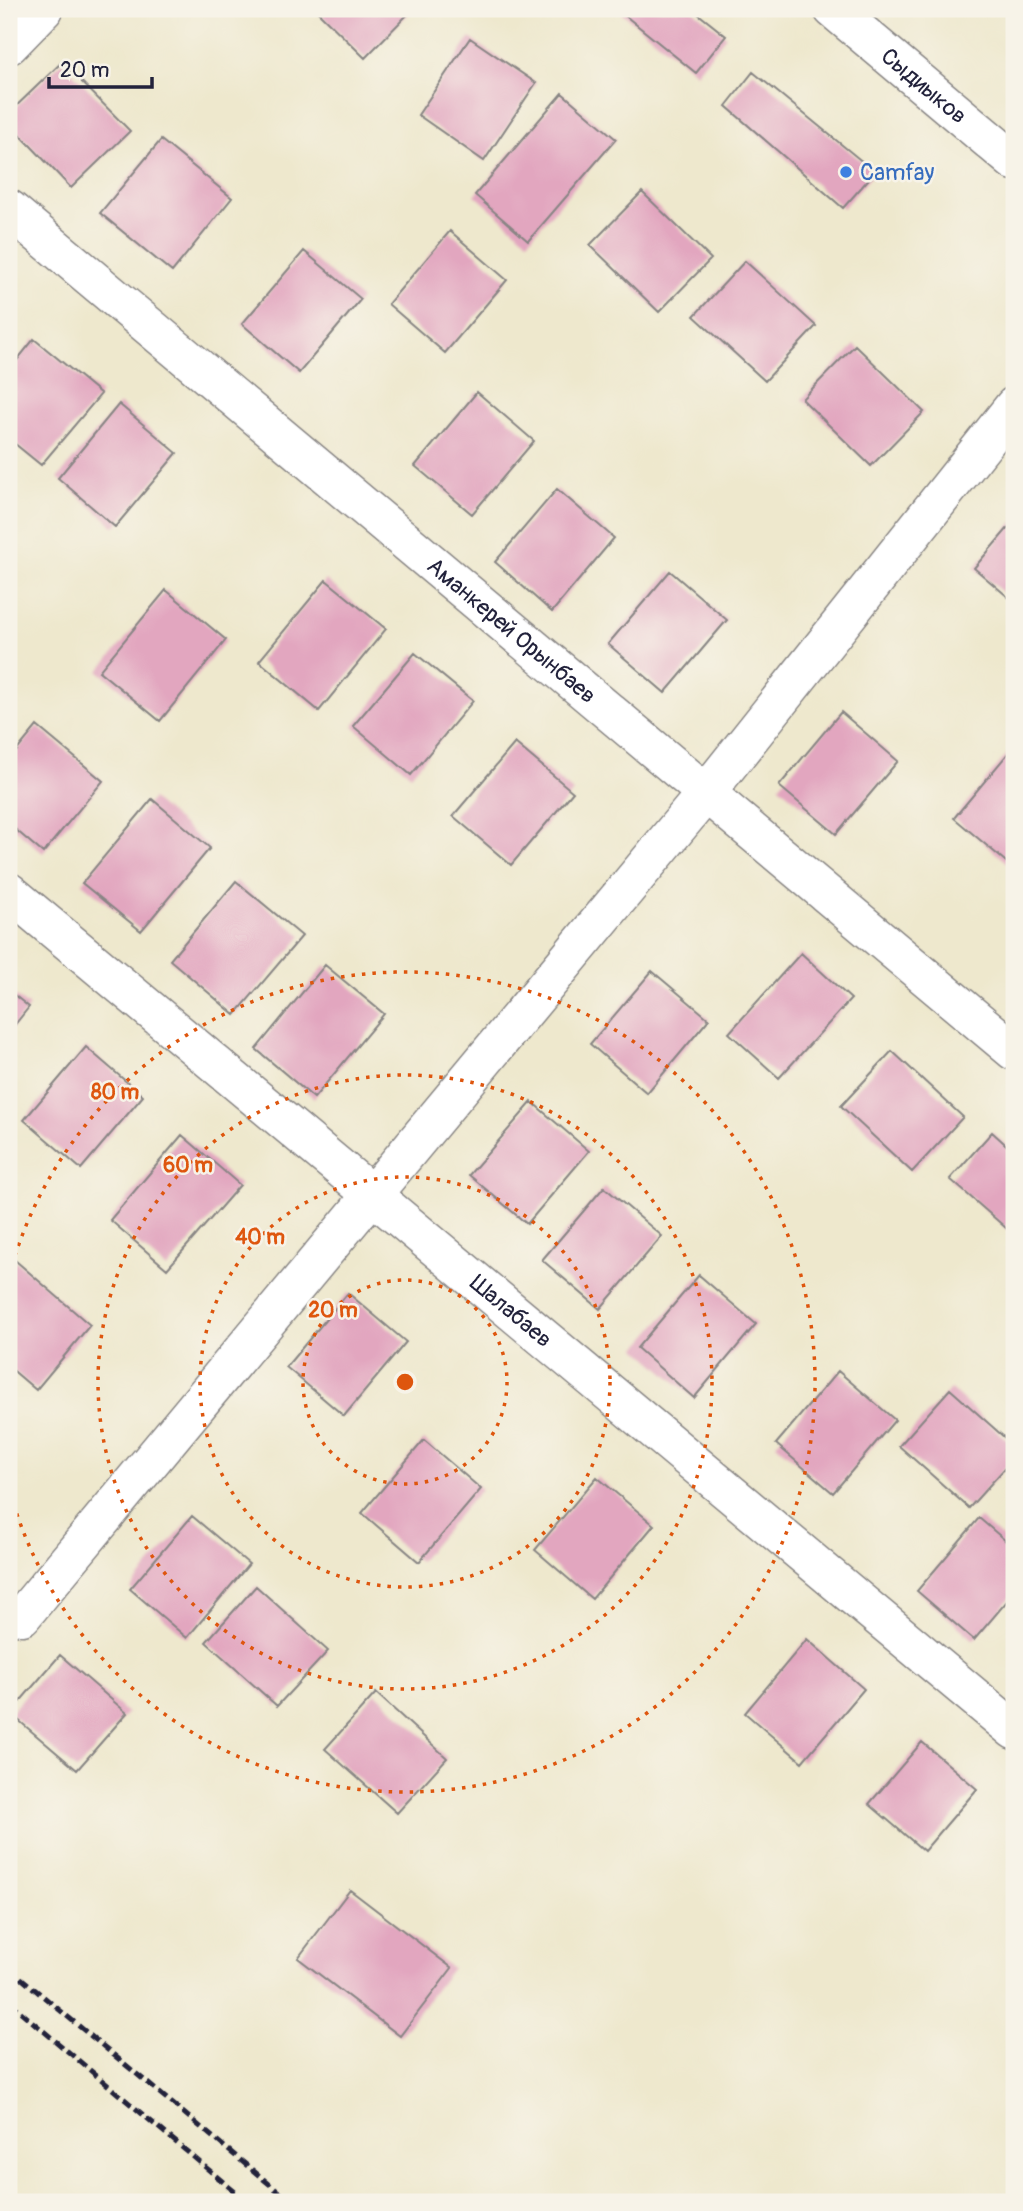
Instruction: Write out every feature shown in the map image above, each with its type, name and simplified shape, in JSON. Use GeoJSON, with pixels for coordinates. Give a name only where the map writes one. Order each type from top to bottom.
{"type":"FeatureCollection","features":[{"type":"Feature","properties":{"kind":"street"},"geometry":{"type":"LineString","coordinates":[[9,45],[44,9]]}},
{"type":"Feature","properties":{"kind":"street","name":"Сыдиыков"},"geometry":{"type":"LineString","coordinates":[[833,9],[1014,161]]}},
{"type":"Feature","properties":{"kind":"street","name":"Аманкерей Орынбаев"},"geometry":{"type":"LineString","coordinates":[[9,209],[1014,1051]]}},
{"type":"Feature","properties":{"kind":"street"},"geometry":{"type":"LineString","coordinates":[[22,1616],[706,793],[1014,406]]}},
{"type":"Feature","properties":{"kind":"street","name":"Шалабаев"},"geometry":{"type":"LineString","coordinates":[[9,892],[1014,1730]]}},
{"type":"Feature","properties":{"kind":"building"},"geometry":{"type":"Polygon","coordinates":[[[315,9],[413,9],[365,58],[315,9]]]}},
{"type":"Feature","properties":{"kind":"building"},"geometry":{"type":"Polygon","coordinates":[[[617,9],[692,9],[726,36],[696,73],[617,9]]]}},
{"type":"Feature","properties":{"kind":"building"},"geometry":{"type":"Polygon","coordinates":[[[470,38],[536,83],[484,161],[418,115],[470,38]]]}},
{"type":"Feature","properties":{"kind":"building"},"geometry":{"type":"Polygon","coordinates":[[[62,62],[130,131],[71,188],[9,123],[9,113],[62,62]]]}},
{"type":"Feature","properties":{"kind":"building"},"geometry":{"type":"Polygon","coordinates":[[[753,72],[875,172],[843,208],[726,106],[753,72]]]}},
{"type":"Feature","properties":{"kind":"building"},"geometry":{"type":"Polygon","coordinates":[[[562,93],[616,139],[528,241],[475,195],[562,93]]]}},
{"type":"Feature","properties":{"kind":"building"},"geometry":{"type":"Polygon","coordinates":[[[161,140],[232,198],[172,272],[100,213],[161,140]]]}},
{"type":"Feature","properties":{"kind":"building"},"geometry":{"type":"Polygon","coordinates":[[[642,192],[711,259],[659,312],[590,245],[642,192]]]}},
{"type":"Feature","properties":{"kind":"building"},"geometry":{"type":"Polygon","coordinates":[[[450,231],[507,280],[445,353],[388,304],[450,231]]]}},
{"type":"Feature","properties":{"kind":"building"},"geometry":{"type":"Polygon","coordinates":[[[304,251],[361,299],[299,373],[242,324],[304,251]]]}},
{"type":"Feature","properties":{"kind":"building"},"geometry":{"type":"Polygon","coordinates":[[[745,261],[816,326],[765,381],[694,316],[745,261]]]}},
{"type":"Feature","properties":{"kind":"building"},"geometry":{"type":"Polygon","coordinates":[[[34,339],[101,394],[41,465],[9,439],[9,370],[34,339]]]}},
{"type":"Feature","properties":{"kind":"building"},"geometry":{"type":"Polygon","coordinates":[[[855,345],[924,412],[871,466],[802,399],[855,345]]]}},
{"type":"Feature","properties":{"kind":"building"},"geometry":{"type":"Polygon","coordinates":[[[477,392],[534,441],[472,514],[415,466],[477,392]]]}},
{"type":"Feature","properties":{"kind":"building"},"geometry":{"type":"Polygon","coordinates":[[[119,404],[177,453],[115,527],[58,478],[119,404]]]}},
{"type":"Feature","properties":{"kind":"building"},"geometry":{"type":"Polygon","coordinates":[[[557,489],[614,538],[552,612],[495,562],[557,489]]]}},
{"type":"Feature","properties":{"kind":"building"},"geometry":{"type":"Polygon","coordinates":[[[1014,521],[1014,602],[974,568],[1014,521]]]}},
{"type":"Feature","properties":{"kind":"building"},"geometry":{"type":"Polygon","coordinates":[[[670,571],[727,620],[665,693],[608,644],[670,571]]]}},
{"type":"Feature","properties":{"kind":"building"},"geometry":{"type":"Polygon","coordinates":[[[326,580],[386,629],[319,711],[259,661],[326,580]]]}},
{"type":"Feature","properties":{"kind":"building"},"geometry":{"type":"Polygon","coordinates":[[[166,590],[226,640],[160,721],[99,671],[166,590]]]}},
{"type":"Feature","properties":{"kind":"building"},"geometry":{"type":"Polygon","coordinates":[[[415,653],[473,701],[411,775],[353,726],[415,653]]]}},
{"type":"Feature","properties":{"kind":"building"},"geometry":{"type":"Polygon","coordinates":[[[841,712],[898,761],[836,834],[779,786],[841,712]]]}},
{"type":"Feature","properties":{"kind":"building"},"geometry":{"type":"Polygon","coordinates":[[[37,726],[103,781],[43,853],[9,824],[9,760],[37,726]]]}},
{"type":"Feature","properties":{"kind":"building"},"geometry":{"type":"Polygon","coordinates":[[[515,743],[573,792],[511,865],[453,816],[515,743]]]}},
{"type":"Feature","properties":{"kind":"building"},"geometry":{"type":"Polygon","coordinates":[[[1010,751],[1014,755],[1014,862],[1011,866],[954,818],[1010,751]]]}},
{"type":"Feature","properties":{"kind":"building"},"geometry":{"type":"Polygon","coordinates":[[[152,799],[210,848],[141,931],[82,883],[152,799]]]}},
{"type":"Feature","properties":{"kind":"building"},"geometry":{"type":"Polygon","coordinates":[[[236,881],[302,936],[235,1015],[170,960],[236,881]]]}},
{"type":"Feature","properties":{"kind":"building"},"geometry":{"type":"Polygon","coordinates":[[[801,953],[851,999],[779,1078],[729,1033],[801,953]]]}},
{"type":"Feature","properties":{"kind":"building"},"geometry":{"type":"Polygon","coordinates":[[[325,965],[384,1014],[314,1098],[256,1049],[325,965]]]}},
{"type":"Feature","properties":{"kind":"building"},"geometry":{"type":"Polygon","coordinates":[[[652,971],[709,1019],[647,1093],[590,1044],[652,971]]]}},
{"type":"Feature","properties":{"kind":"building"},"geometry":{"type":"Polygon","coordinates":[[[9,991],[29,1007],[9,1032],[9,991]]]}},
{"type":"Feature","properties":{"kind":"building"},"geometry":{"type":"Polygon","coordinates":[[[86,1047],[143,1096],[81,1169],[24,1120],[86,1047]]]}},
{"type":"Feature","properties":{"kind":"building"},"geometry":{"type":"Polygon","coordinates":[[[892,1051],[963,1117],[912,1172],[841,1106],[892,1051]]]}},
{"type":"Feature","properties":{"kind":"building"},"geometry":{"type":"Polygon","coordinates":[[[532,1102],[589,1151],[527,1224],[469,1175],[532,1102]]]}},
{"type":"Feature","properties":{"kind":"building"},"geometry":{"type":"Polygon","coordinates":[[[992,1132],[1014,1152],[1014,1235],[950,1179],[992,1132]]]}},
{"type":"Feature","properties":{"kind":"building"},"geometry":{"type":"Polygon","coordinates":[[[182,1135],[240,1185],[167,1269],[110,1220],[182,1135]]]}},
{"type":"Feature","properties":{"kind":"building"},"geometry":{"type":"Polygon","coordinates":[[[604,1187],[662,1236],[600,1309],[542,1260],[604,1187]]]}},
{"type":"Feature","properties":{"kind":"building"},"geometry":{"type":"Polygon","coordinates":[[[9,1255],[90,1325],[36,1390],[9,1367],[9,1255]]]}},
{"type":"Feature","properties":{"kind":"building"},"geometry":{"type":"Polygon","coordinates":[[[699,1275],[756,1324],[694,1398],[637,1348],[699,1275]]]}},
{"type":"Feature","properties":{"kind":"building"},"geometry":{"type":"Polygon","coordinates":[[[348,1293],[406,1342],[344,1416],[286,1367],[348,1293]]]}},
{"type":"Feature","properties":{"kind":"building"},"geometry":{"type":"Polygon","coordinates":[[[838,1371],[895,1420],[833,1493],[776,1444],[838,1371]]]}},
{"type":"Feature","properties":{"kind":"building"},"geometry":{"type":"Polygon","coordinates":[[[950,1389],[1014,1446],[1014,1458],[969,1508],[899,1446],[950,1389]]]}},
{"type":"Feature","properties":{"kind":"building"},"geometry":{"type":"Polygon","coordinates":[[[424,1440],[481,1489],[419,1562],[362,1513],[424,1440]]]}},
{"type":"Feature","properties":{"kind":"building"},"geometry":{"type":"Polygon","coordinates":[[[597,1477],[654,1525],[592,1599],[535,1550],[597,1477]]]}},
{"type":"Feature","properties":{"kind":"building"},"geometry":{"type":"Polygon","coordinates":[[[192,1516],[249,1564],[187,1638],[130,1589],[192,1516]]]}},
{"type":"Feature","properties":{"kind":"building"},"geometry":{"type":"Polygon","coordinates":[[[979,1518],[1014,1548],[1014,1593],[974,1640],[917,1591],[979,1518]]]}},
{"type":"Feature","properties":{"kind":"building"},"geometry":{"type":"Polygon","coordinates":[[[256,1586],[328,1651],[277,1706],[206,1642],[256,1586]]]}},
{"type":"Feature","properties":{"kind":"building"},"geometry":{"type":"Polygon","coordinates":[[[807,1639],[864,1689],[802,1762],[745,1713],[807,1639]]]}},
{"type":"Feature","properties":{"kind":"building"},"geometry":{"type":"Polygon","coordinates":[[[60,1655],[127,1713],[77,1770],[10,1713],[60,1655]]]}},
{"type":"Feature","properties":{"kind":"building"},"geometry":{"type":"Polygon","coordinates":[[[376,1693],[447,1758],[397,1813],[325,1749],[376,1693]]]}},
{"type":"Feature","properties":{"kind":"building"},"geometry":{"type":"Polygon","coordinates":[[[922,1742],[977,1789],[924,1851],[869,1804],[922,1742]]]}},
{"type":"Feature","properties":{"kind":"building"},"geometry":{"type":"Polygon","coordinates":[[[350,1890],[452,1968],[400,2036],[298,1958],[350,1890]]]}},
{"type":"Feature","properties":{"kind":"railway"},"geometry":{"type":"LineString","coordinates":[[9,1968],[291,2202]]}},
{"type":"Feature","properties":{"kind":"railway"},"geometry":{"type":"LineString","coordinates":[[9,2002],[247,2202]]}},
{"type":"Feature","properties":{"kind":"place","name":"Camfay"},"geometry":{"type":"Point","coordinates":[846,172]}}]}
